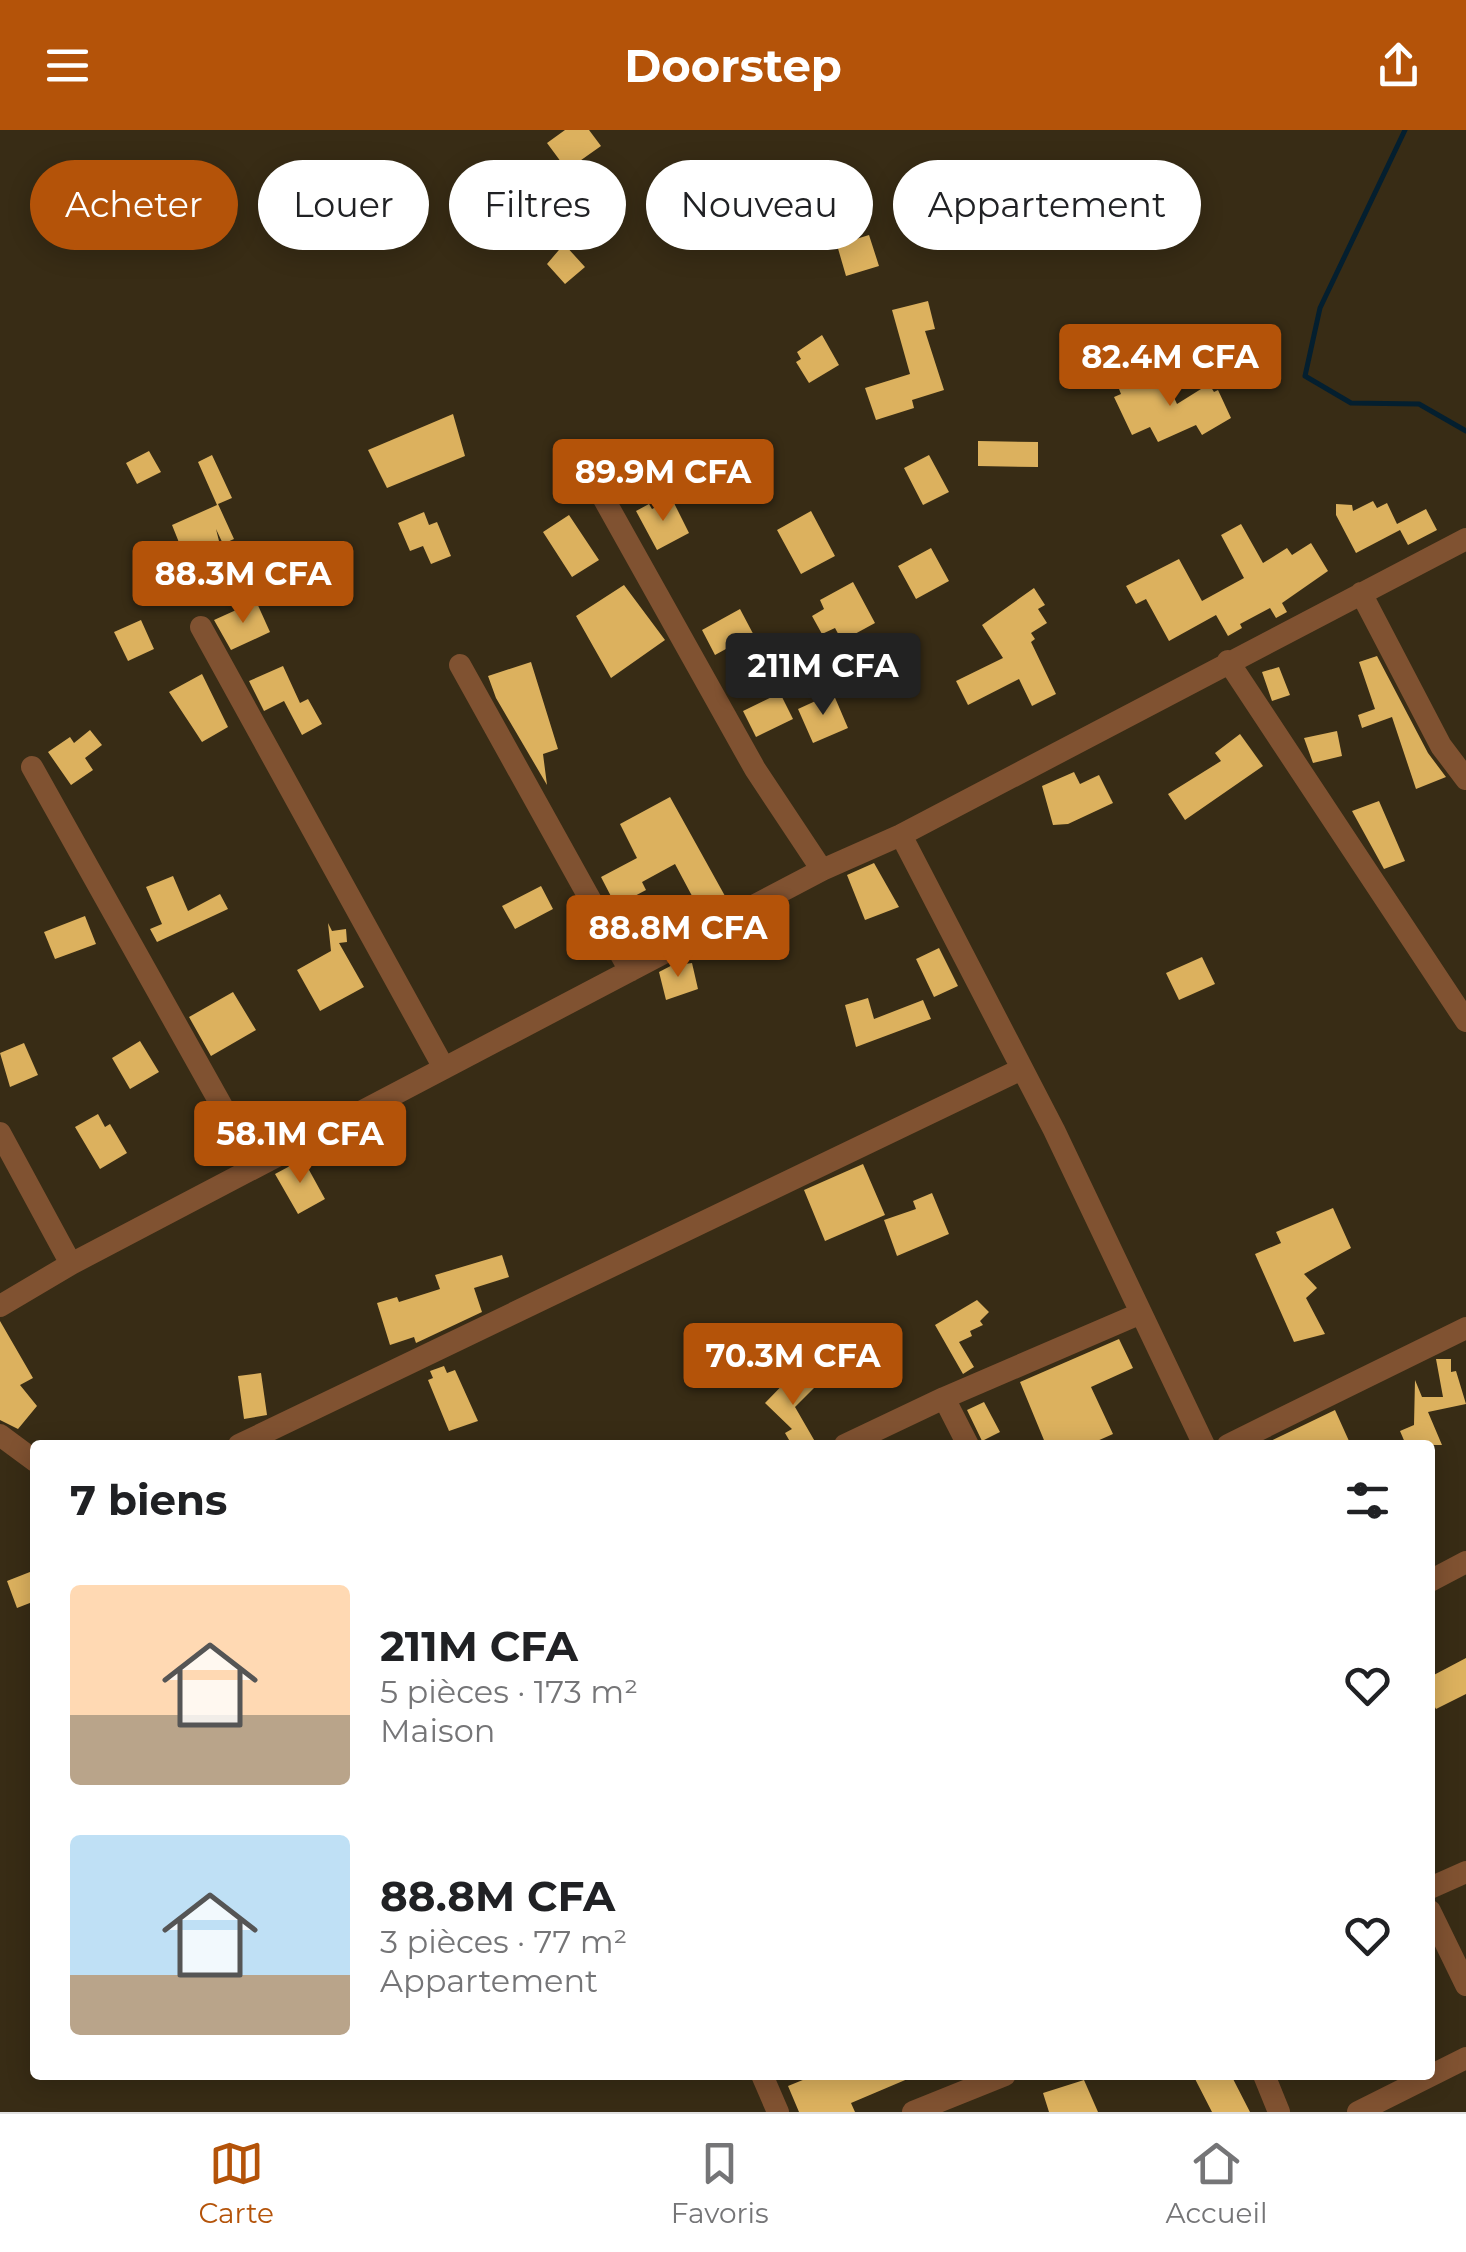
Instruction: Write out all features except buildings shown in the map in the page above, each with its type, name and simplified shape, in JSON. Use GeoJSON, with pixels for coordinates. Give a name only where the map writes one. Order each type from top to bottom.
{"type":"FeatureCollection","features":[{"type":"Feature","properties":{"kind":"street"},"geometry":{"type":"LineString","coordinates":[[600,492],[755,769],[822,870]]}},
{"type":"Feature","properties":{"kind":"street"},"geometry":{"type":"LineString","coordinates":[[0,1306],[71,1264],[822,870],[901,835],[1466,539]]}},
{"type":"Feature","properties":{"kind":"street"},"geometry":{"type":"LineString","coordinates":[[1361,593],[1441,746],[1466,780]]}},
{"type":"Feature","properties":{"kind":"street"},"geometry":{"type":"LineString","coordinates":[[200,627],[444,1068]]}},
{"type":"Feature","properties":{"kind":"street"},"geometry":{"type":"LineString","coordinates":[[1228,661],[1466,1021]]}},
{"type":"Feature","properties":{"kind":"street"},"geometry":{"type":"LineString","coordinates":[[460,665],[630,971]]}},
{"type":"Feature","properties":{"kind":"street"},"geometry":{"type":"LineString","coordinates":[[32,767],[256,1167]]}},
{"type":"Feature","properties":{"kind":"street"},"geometry":{"type":"LineString","coordinates":[[901,835],[1022,1070],[1202,1440]]}},
{"type":"Feature","properties":{"kind":"street"},"geometry":{"type":"LineString","coordinates":[[250,1440],[1022,1070]]}},
{"type":"Feature","properties":{"kind":"street"},"geometry":{"type":"LineString","coordinates":[[0,1132],[71,1264]]}},
{"type":"Feature","properties":{"kind":"street"},"geometry":{"type":"LineString","coordinates":[[856,1440],[1139,1314]]}},
{"type":"Feature","properties":{"kind":"street"},"geometry":{"type":"LineString","coordinates":[[1238,1440],[1466,1328]]}},
{"type":"Feature","properties":{"kind":"street"},"geometry":{"type":"LineString","coordinates":[[944,1398],[965,1440]]}},
{"type":"Feature","properties":{"kind":"street"},"geometry":{"type":"LineString","coordinates":[[0,1435],[30,1457]]}},
{"type":"Feature","properties":{"kind":"street"},"geometry":{"type":"LineString","coordinates":[[1435,1578],[1466,1562]]}},
{"type":"Feature","properties":{"kind":"street"},"geometry":{"type":"LineString","coordinates":[[1435,1886],[1466,1872]]}},
{"type":"Feature","properties":{"kind":"street"},"geometry":{"type":"LineString","coordinates":[[1435,1921],[1466,1986]]}},
{"type":"Feature","properties":{"kind":"street"},"geometry":{"type":"LineString","coordinates":[[1435,2074],[1466,2058]]}},
{"type":"Feature","properties":{"kind":"street"},"geometry":{"type":"LineString","coordinates":[[764,2080],[778,2112]]}},
{"type":"Feature","properties":{"kind":"street"},"geometry":{"type":"LineString","coordinates":[[914,2112],[993,2080]]}},
{"type":"Feature","properties":{"kind":"street"},"geometry":{"type":"LineString","coordinates":[[1266,2080],[1279,2112]]}},
{"type":"Feature","properties":{"kind":"street"},"geometry":{"type":"LineString","coordinates":[[1358,2112],[1422,2080]]}},
{"type":"Feature","properties":{"kind":"waterway"},"geometry":{"type":"LineString","coordinates":[[1405,130],[1320,308],[1305,376],[1351,403],[1419,404],[1466,431]]}}]}
